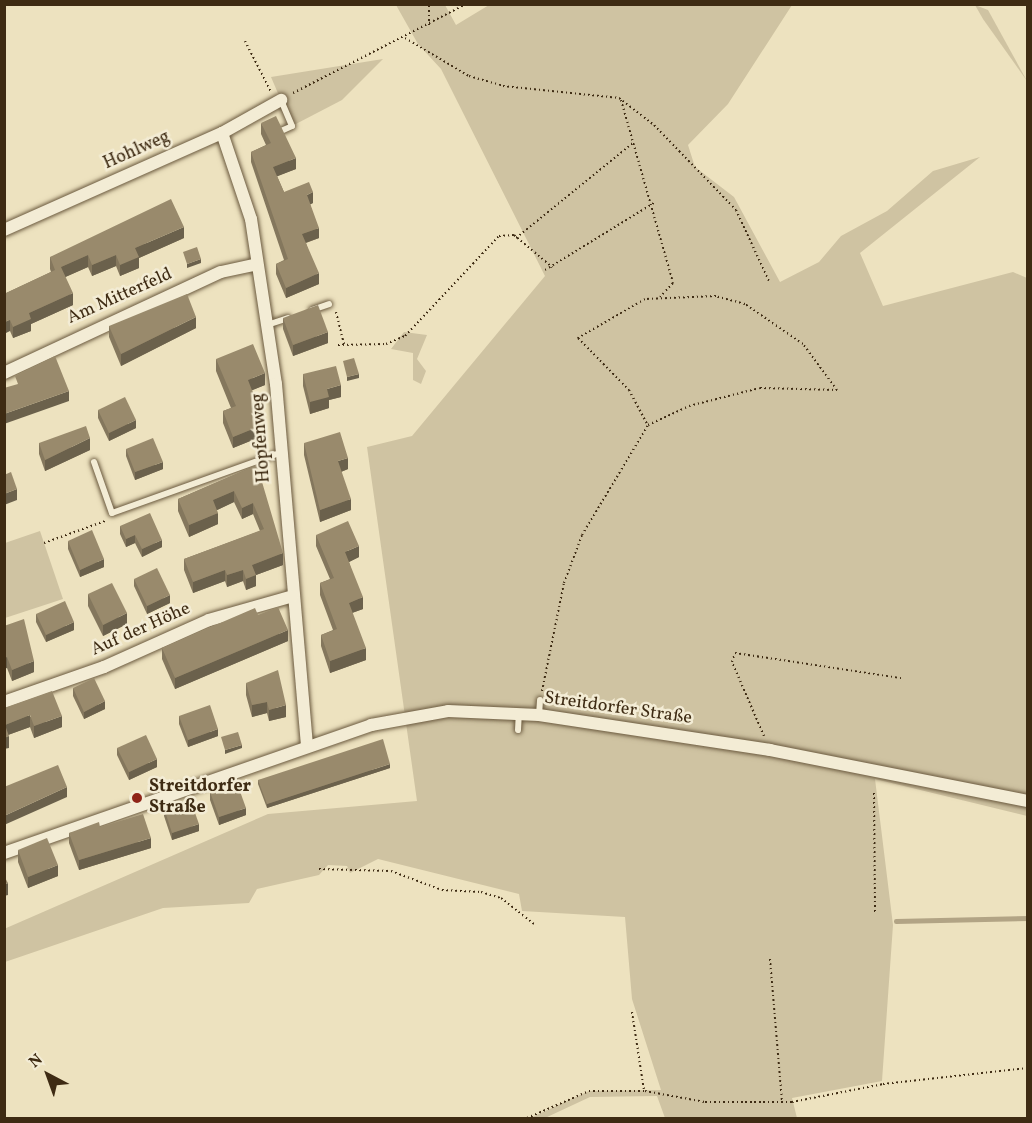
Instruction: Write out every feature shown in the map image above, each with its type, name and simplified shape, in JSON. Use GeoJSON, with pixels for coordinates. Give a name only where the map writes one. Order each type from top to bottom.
{"type":"FeatureCollection","features":[{"type":"Feature","properties":{"kind":"street","name":"Hohlweg"},"geometry":{"type":"LineString","coordinates":[[4,230],[222,133],[281,100]]}},
{"type":"Feature","properties":{"kind":"street","name":"Hopfenweg"},"geometry":{"type":"LineString","coordinates":[[222,133],[251,219],[255,265],[266,326],[307,746]]}},
{"type":"Feature","properties":{"kind":"street","name":"Am Mitterfeld"},"geometry":{"type":"LineString","coordinates":[[4,373],[221,272],[255,265]]}},
{"type":"Feature","properties":{"kind":"street","name":"Auf der Höhe"},"geometry":{"type":"LineString","coordinates":[[4,702],[113,664],[209,620],[293,596]]}},
{"type":"Feature","properties":{"kind":"street","name":"Streitdorfer Straße"},"geometry":{"type":"LineString","coordinates":[[4,853],[307,746],[415,715],[519,713],[539,715],[770,753],[1028,801]]}},
{"type":"Feature","properties":{"kind":"lane"},"geometry":{"type":"LineString","coordinates":[[281,100],[292,126],[281,131]]}},
{"type":"Feature","properties":{"kind":"lane"},"geometry":{"type":"LineString","coordinates":[[266,326],[329,304]]}},
{"type":"Feature","properties":{"kind":"lane"},"geometry":{"type":"LineString","coordinates":[[94,462],[112,513],[280,453]]}},
{"type":"Feature","properties":{"kind":"lane"},"geometry":{"type":"LineString","coordinates":[[539,715],[540,700]]}},
{"type":"Feature","properties":{"kind":"lane"},"geometry":{"type":"LineString","coordinates":[[518,730],[519,713]]}},
{"type":"Feature","properties":{"kind":"path"},"geometry":{"type":"LineString","coordinates":[[429,4],[429,25]]}},
{"type":"Feature","properties":{"kind":"path"},"geometry":{"type":"LineString","coordinates":[[245,41],[270,91],[281,100],[405,38],[466,4]]}},
{"type":"Feature","properties":{"kind":"path"},"geometry":{"type":"LineString","coordinates":[[405,38],[469,76],[503,86],[619,98],[654,125],[736,210],[770,281]]}},
{"type":"Feature","properties":{"kind":"path"},"geometry":{"type":"LineString","coordinates":[[619,98],[630,118],[634,142],[654,203],[673,283],[660,297]]}},
{"type":"Feature","properties":{"kind":"path"},"geometry":{"type":"LineString","coordinates":[[516,238],[634,142]]}},
{"type":"Feature","properties":{"kind":"path"},"geometry":{"type":"LineString","coordinates":[[545,270],[654,203]]}},
{"type":"Feature","properties":{"kind":"path"},"geometry":{"type":"LineString","coordinates":[[338,345],[386,344],[405,336],[499,236],[516,238],[552,267]]}},
{"type":"Feature","properties":{"kind":"path"},"geometry":{"type":"LineString","coordinates":[[540,700],[564,583],[582,536],[648,425],[689,406],[760,388],[837,390],[803,344],[761,313],[716,296],[660,297],[637,303],[578,338],[629,390],[648,425]]}},
{"type":"Feature","properties":{"kind":"path"},"geometry":{"type":"LineString","coordinates":[[329,304],[336,308],[344,344]]}},
{"type":"Feature","properties":{"kind":"path"},"geometry":{"type":"LineString","coordinates":[[44,543],[102,525],[112,513]]}},
{"type":"Feature","properties":{"kind":"path"},"geometry":{"type":"LineString","coordinates":[[770,753],[732,662],[735,653],[901,678]]}},
{"type":"Feature","properties":{"kind":"path"},"geometry":{"type":"LineString","coordinates":[[874,793],[875,913]]}},
{"type":"Feature","properties":{"kind":"path"},"geometry":{"type":"LineString","coordinates":[[319,869],[391,872],[442,890],[481,892],[501,898],[534,924]]}},
{"type":"Feature","properties":{"kind":"path"},"geometry":{"type":"LineString","coordinates":[[770,959],[782,1102]]}},
{"type":"Feature","properties":{"kind":"path"},"geometry":{"type":"LineString","coordinates":[[632,1012],[644,1090]]}},
{"type":"Feature","properties":{"kind":"path"},"geometry":{"type":"LineString","coordinates":[[527,1119],[589,1091],[645,1091],[705,1102],[782,1102],[964,1073],[1028,1068]]}},
{"type":"Feature","properties":{"kind":"shaded area"},"geometry":{"type":"Polygon","coordinates":[[[396,5],[445,5],[456,25],[489,5],[792,5],[728,104],[688,145],[695,167],[734,197],[780,282],[819,262],[841,236],[887,211],[933,171],[980,157],[860,253],[883,306],[1013,272],[1027,278],[1027,816],[875,779],[893,925],[882,1081],[792,1098],[797,1118],[665,1118],[657,1096],[590,1097],[545,1118],[530,1118],[589,1091],[661,1090],[632,999],[625,917],[522,911],[519,894],[378,859],[350,873],[347,866],[328,865],[319,875],[257,889],[249,903],[163,908],[5,962],[4,929],[268,814],[417,801],[367,447],[412,436],[545,276],[441,69],[418,44],[396,5]]]}},
{"type":"Feature","properties":{"kind":"shaded area"},"geometry":{"type":"Polygon","coordinates":[[[975,5],[988,10],[1027,81],[983,19],[975,5]]]}},
{"type":"Feature","properties":{"kind":"shaded area"},"geometry":{"type":"Polygon","coordinates":[[[383,59],[342,100],[292,126],[271,77],[383,59]]]}},
{"type":"Feature","properties":{"kind":"shaded area"},"geometry":{"type":"Polygon","coordinates":[[[404,332],[427,335],[417,359],[426,371],[421,384],[413,380],[413,353],[391,349],[404,332]]]}},
{"type":"Feature","properties":{"kind":"shaded area"},"geometry":{"type":"Polygon","coordinates":[[[40,531],[63,599],[5,618],[5,543],[40,531]]]}},
{"type":"Feature","properties":{"kind":"building"},"geometry":{"type":"Polygon","coordinates":[[[276,116],[296,158],[273,167],[284,192],[309,182],[313,192],[307,195],[319,228],[302,234],[319,273],[286,288],[276,264],[288,259],[251,152],[271,143],[261,123],[276,116]]]}},
{"type":"Feature","properties":{"kind":"building"},"geometry":{"type":"Polygon","coordinates":[[[171,199],[184,227],[135,248],[139,257],[120,265],[116,255],[92,265],[88,255],[61,267],[73,293],[29,313],[31,319],[13,327],[10,320],[4,322],[4,294],[55,270],[50,257],[171,199]]]}},
{"type":"Feature","properties":{"kind":"building"},"geometry":{"type":"Polygon","coordinates":[[[197,247],[201,259],[187,264],[183,252],[197,247]]]}},
{"type":"Feature","properties":{"kind":"building"},"geometry":{"type":"Polygon","coordinates":[[[187,294],[196,317],[121,354],[109,326],[187,294]]]}},
{"type":"Feature","properties":{"kind":"building"},"geometry":{"type":"Polygon","coordinates":[[[318,305],[328,332],[293,345],[283,318],[318,305]]]}},
{"type":"Feature","properties":{"kind":"building"},"geometry":{"type":"Polygon","coordinates":[[[253,344],[265,373],[248,380],[265,424],[233,437],[223,411],[236,406],[216,359],[253,344]]]}},
{"type":"Feature","properties":{"kind":"building"},"geometry":{"type":"Polygon","coordinates":[[[55,356],[69,391],[4,414],[4,388],[18,384],[15,376],[55,356]]]}},
{"type":"Feature","properties":{"kind":"building"},"geometry":{"type":"Polygon","coordinates":[[[354,358],[359,374],[347,377],[343,361],[354,358]]]}},
{"type":"Feature","properties":{"kind":"building"},"geometry":{"type":"Polygon","coordinates":[[[336,366],[341,385],[327,389],[329,397],[310,402],[303,374],[336,366]]]}},
{"type":"Feature","properties":{"kind":"building"},"geometry":{"type":"Polygon","coordinates":[[[125,397],[136,420],[109,433],[98,410],[125,397]]]}},
{"type":"Feature","properties":{"kind":"building"},"geometry":{"type":"Polygon","coordinates":[[[86,426],[90,438],[45,460],[39,443],[86,426]]]}},
{"type":"Feature","properties":{"kind":"building"},"geometry":{"type":"Polygon","coordinates":[[[340,432],[348,458],[338,461],[351,499],[320,510],[304,443],[340,432]]]}},
{"type":"Feature","properties":{"kind":"building"},"geometry":{"type":"Polygon","coordinates":[[[153,438],[163,462],[135,472],[126,449],[153,438]]]}},
{"type":"Feature","properties":{"kind":"building"},"geometry":{"type":"Polygon","coordinates":[[[257,465],[283,553],[252,565],[256,575],[246,579],[243,570],[227,575],[225,570],[193,582],[184,559],[264,529],[253,503],[242,508],[234,491],[213,500],[218,513],[189,525],[178,499],[257,465]]]}},
{"type":"Feature","properties":{"kind":"building"},"geometry":{"type":"Polygon","coordinates":[[[11,472],[17,489],[4,494],[4,475],[11,472]]]}},
{"type":"Feature","properties":{"kind":"building"},"geometry":{"type":"Polygon","coordinates":[[[150,513],[162,540],[142,549],[135,535],[126,539],[120,526],[150,513]]]}},
{"type":"Feature","properties":{"kind":"building"},"geometry":{"type":"Polygon","coordinates":[[[348,521],[359,546],[345,552],[363,597],[349,603],[366,648],[330,661],[321,635],[337,629],[320,583],[334,578],[316,535],[348,521]]]}},
{"type":"Feature","properties":{"kind":"building"},"geometry":{"type":"Polygon","coordinates":[[[92,530],[104,559],[80,570],[68,541],[92,530]]]}},
{"type":"Feature","properties":{"kind":"building"},"geometry":{"type":"Polygon","coordinates":[[[157,568],[170,595],[147,606],[134,579],[157,568]]]}},
{"type":"Feature","properties":{"kind":"building"},"geometry":{"type":"Polygon","coordinates":[[[112,583],[127,613],[103,625],[88,594],[112,583]]]}},
{"type":"Feature","properties":{"kind":"building"},"geometry":{"type":"Polygon","coordinates":[[[65,601],[74,622],[46,635],[36,614],[65,601]]]}},
{"type":"Feature","properties":{"kind":"building"},"geometry":{"type":"Polygon","coordinates":[[[278,607],[288,630],[175,678],[162,648],[255,608],[258,615],[278,607]]]}},
{"type":"Feature","properties":{"kind":"building"},"geometry":{"type":"Polygon","coordinates":[[[24,619],[34,661],[12,670],[7,657],[4,658],[4,626],[24,619]]]}},
{"type":"Feature","properties":{"kind":"building"},"geometry":{"type":"Polygon","coordinates":[[[278,670],[286,705],[269,710],[267,702],[252,705],[246,683],[278,670]]]}},
{"type":"Feature","properties":{"kind":"building"},"geometry":{"type":"Polygon","coordinates":[[[94,678],[105,701],[84,712],[73,688],[94,678]]]}},
{"type":"Feature","properties":{"kind":"building"},"geometry":{"type":"Polygon","coordinates":[[[52,691],[62,716],[34,726],[30,715],[5,725],[9,736],[4,738],[4,708],[52,691]]]}},
{"type":"Feature","properties":{"kind":"building"},"geometry":{"type":"Polygon","coordinates":[[[210,705],[218,729],[188,740],[179,716],[210,705]]]}},
{"type":"Feature","properties":{"kind":"building"},"geometry":{"type":"Polygon","coordinates":[[[238,732],[242,745],[225,750],[221,737],[238,732]]]}},
{"type":"Feature","properties":{"kind":"building"},"geometry":{"type":"Polygon","coordinates":[[[146,735],[157,759],[129,772],[117,748],[146,735]]]}},
{"type":"Feature","properties":{"kind":"building"},"geometry":{"type":"Polygon","coordinates":[[[383,739],[390,764],[267,804],[258,780],[383,739]]]}},
{"type":"Feature","properties":{"kind":"building"},"geometry":{"type":"Polygon","coordinates":[[[58,765],[67,787],[4,816],[4,787],[58,765]]]}},
{"type":"Feature","properties":{"kind":"building"},"geometry":{"type":"Polygon","coordinates":[[[237,783],[246,808],[219,817],[210,792],[237,783]]]}},
{"type":"Feature","properties":{"kind":"building"},"geometry":{"type":"Polygon","coordinates":[[[190,799],[199,824],[172,833],[164,808],[190,799]]]}},
{"type":"Feature","properties":{"kind":"building"},"geometry":{"type":"Polygon","coordinates":[[[143,814],[151,838],[79,860],[69,833],[99,822],[100,827],[143,814]]]}},
{"type":"Feature","properties":{"kind":"building"},"geometry":{"type":"Polygon","coordinates":[[[47,838],[58,865],[28,877],[18,850],[47,838]]]}},
{"type":"Feature","properties":{"kind":"waterway"},"geometry":{"type":"LineString","coordinates":[[896,921],[1028,918]]}},
{"type":"Feature","properties":{"kind":"place","name":"Streitdorfer Straße"},"geometry":{"type":"Point","coordinates":[137,798]}}]}
